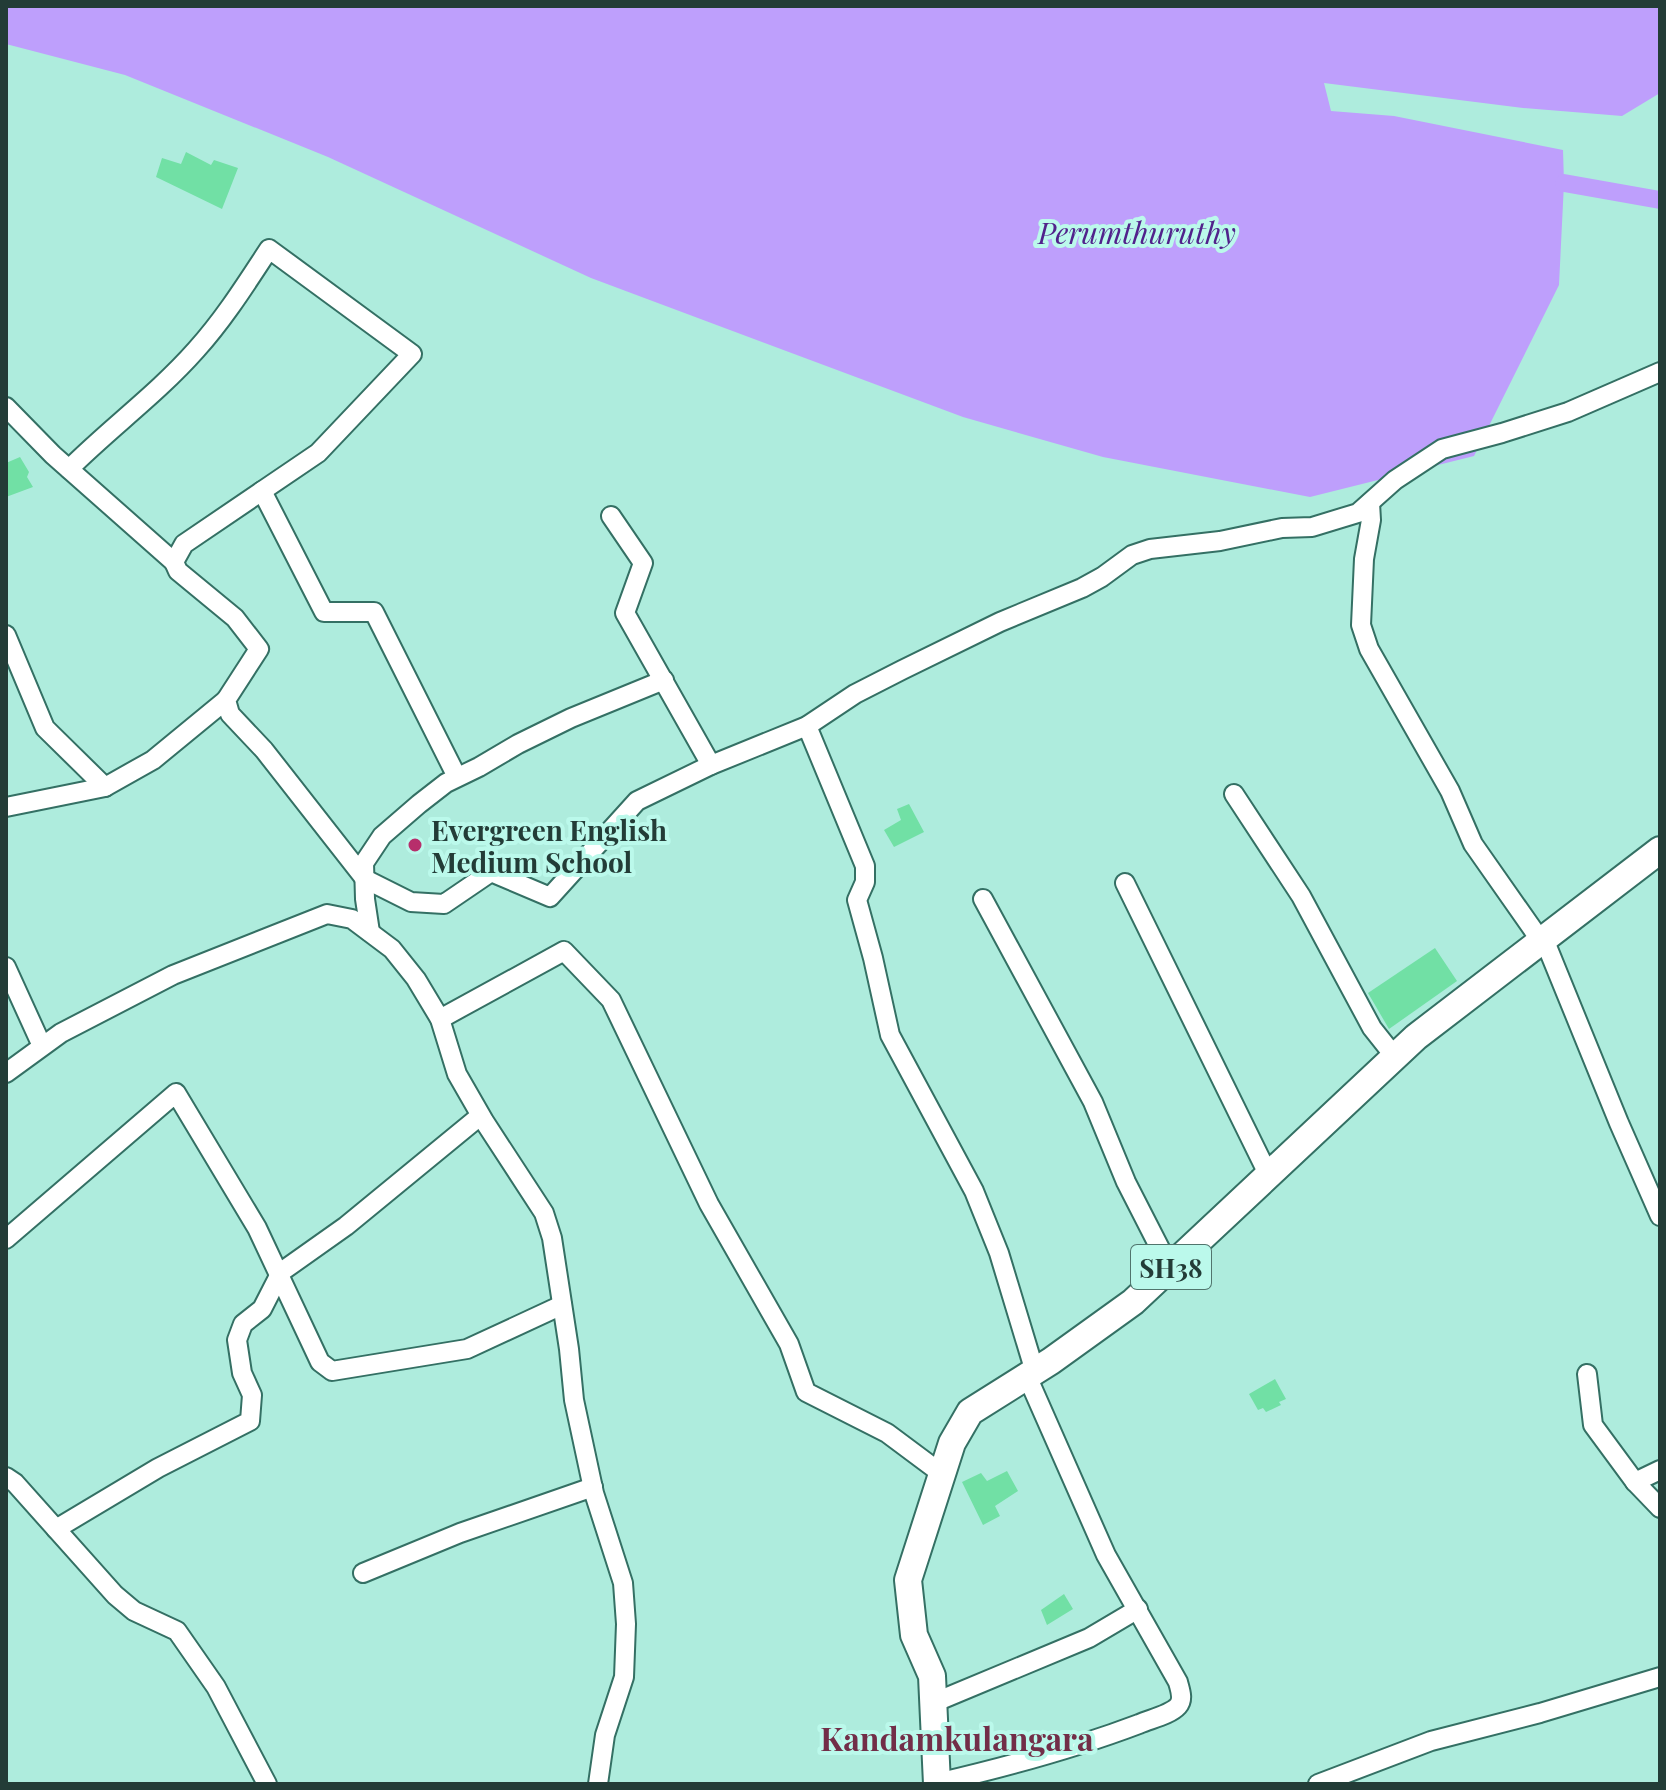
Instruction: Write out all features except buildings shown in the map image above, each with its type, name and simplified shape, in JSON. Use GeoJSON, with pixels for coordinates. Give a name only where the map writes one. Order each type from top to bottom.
{"type":"FeatureCollection","features":[{"type":"Feature","properties":{"kind":"main road","name":"SH38"},"geometry":{"type":"LineString","coordinates":[[937,1784],[932,1676],[914,1635],[908,1580],[952,1443],[970,1412],[1031,1374],[1133,1302],[1416,1037],[1658,849]]}},
{"type":"Feature","properties":{"kind":"street"},"geometry":{"type":"LineString","coordinates":[[69,469],[132,414],[197,350],[234,304],[269,249],[412,354],[318,453],[184,544],[174,562]]}},
{"type":"Feature","properties":{"kind":"street"},"geometry":{"type":"LineString","coordinates":[[226,700],[230,714],[264,750],[365,879],[411,902],[444,904],[491,872],[550,897],[637,801],[711,765],[807,726],[867,688],[973,635],[1082,588],[1132,555],[1150,549],[1220,541],[1282,528],[1312,527],[1358,513],[1395,480],[1442,449],[1568,412],[1660,372]]}},
{"type":"Feature","properties":{"kind":"street"},"geometry":{"type":"LineString","coordinates":[[6,807],[105,787],[153,760],[226,700],[259,649],[235,618],[178,571],[174,562],[7,411]]}},
{"type":"Feature","properties":{"kind":"street"},"geometry":{"type":"LineString","coordinates":[[262,491],[324,612],[374,612],[457,777]]}},
{"type":"Feature","properties":{"kind":"street"},"geometry":{"type":"LineString","coordinates":[[1370,503],[1361,625],[1369,649],[1450,791],[1473,844],[1543,940],[1660,1216]]}},
{"type":"Feature","properties":{"kind":"street"},"geometry":{"type":"LineString","coordinates":[[611,516],[643,563],[625,613],[711,765]]}},
{"type":"Feature","properties":{"kind":"street"},"geometry":{"type":"LineString","coordinates":[[6,635],[45,728],[105,787]]}},
{"type":"Feature","properties":{"kind":"street"},"geometry":{"type":"LineString","coordinates":[[370,932],[364,863],[382,836],[419,804],[446,783],[571,718],[664,680]]}},
{"type":"Feature","properties":{"kind":"street"},"geometry":{"type":"LineString","coordinates":[[807,726],[865,866],[865,882],[857,900],[890,1035],[974,1191],[999,1253],[1031,1374],[1088,1517],[1178,1682],[1182,1697],[1178,1707],[1111,1735],[1015,1765],[937,1784]]}},
{"type":"Feature","properties":{"kind":"street"},"geometry":{"type":"LineString","coordinates":[[1234,794],[1301,896],[1372,1028],[1395,1057]]}},
{"type":"Feature","properties":{"kind":"street"},"geometry":{"type":"LineString","coordinates":[[1125,883],[1269,1176]]}},
{"type":"Feature","properties":{"kind":"street"},"geometry":{"type":"LineString","coordinates":[[983,899],[1093,1102],[1126,1182],[1170,1268]]}},
{"type":"Feature","properties":{"kind":"street"},"geometry":{"type":"LineString","coordinates":[[6,1073],[61,1033],[173,975],[327,914],[352,919],[392,949],[416,979],[440,1019],[457,1074],[480,1116],[544,1213],[552,1238],[574,1400],[593,1487],[623,1583],[626,1624],[624,1677],[605,1735],[598,1784]]}},
{"type":"Feature","properties":{"kind":"street"},"geometry":{"type":"LineString","coordinates":[[440,1019],[564,951],[611,1000],[709,1204],[789,1344],[806,1392],[887,1433],[942,1474]]}},
{"type":"Feature","properties":{"kind":"street"},"geometry":{"type":"LineString","coordinates":[[6,967],[42,1046]]}},
{"type":"Feature","properties":{"kind":"street"},"geometry":{"type":"LineString","coordinates":[[6,1239],[176,1093],[257,1228],[320,1362],[332,1371],[467,1349],[562,1305]]}},
{"type":"Feature","properties":{"kind":"street"},"geometry":{"type":"LineString","coordinates":[[56,1529],[158,1468],[250,1421],[252,1395],[242,1373],[237,1340],[243,1324],[262,1309],[279,1275],[346,1226],[480,1116]]}},
{"type":"Feature","properties":{"kind":"street"},"geometry":{"type":"LineString","coordinates":[[1587,1374],[1593,1425],[1635,1482],[1660,1508]]}},
{"type":"Feature","properties":{"kind":"street"},"geometry":{"type":"LineString","coordinates":[[1635,1482],[1660,1470]]}},
{"type":"Feature","properties":{"kind":"street"},"geometry":{"type":"LineString","coordinates":[[6,1477],[15,1483],[115,1595],[134,1611],[177,1631],[216,1687],[267,1784]]}},
{"type":"Feature","properties":{"kind":"street"},"geometry":{"type":"LineString","coordinates":[[363,1573],[460,1533],[593,1487]]}},
{"type":"Feature","properties":{"kind":"street"},"geometry":{"type":"LineString","coordinates":[[933,1703],[1089,1638],[1138,1609]]}},
{"type":"Feature","properties":{"kind":"street"},"geometry":{"type":"LineString","coordinates":[[1318,1784],[1431,1741],[1660,1677]]}},
{"type":"Feature","properties":{"kind":"water","name":"Perumthuruthy"},"geometry":{"type":"Polygon","coordinates":[[[6,6],[1660,6],[1660,93],[1622,116],[1523,108],[1324,83],[1331,111],[1394,116],[1563,150],[1564,183],[1559,285],[1474,456],[1310,497],[1103,457],[963,417],[591,278],[328,157],[125,75],[6,44],[6,6]]]}},
{"type":"Feature","properties":{"kind":"waterway"},"geometry":{"type":"LineString","coordinates":[[1564,183],[1660,200]]}},
{"type":"Feature","properties":{"kind":"place","name":"Evergreen English Medium School"},"geometry":{"type":"Point","coordinates":[415,845]}},
{"type":"Feature","properties":{"kind":"district","name":"Kandamkulangara"},"geometry":{"type":"Point","coordinates":[957,1737]}}]}
